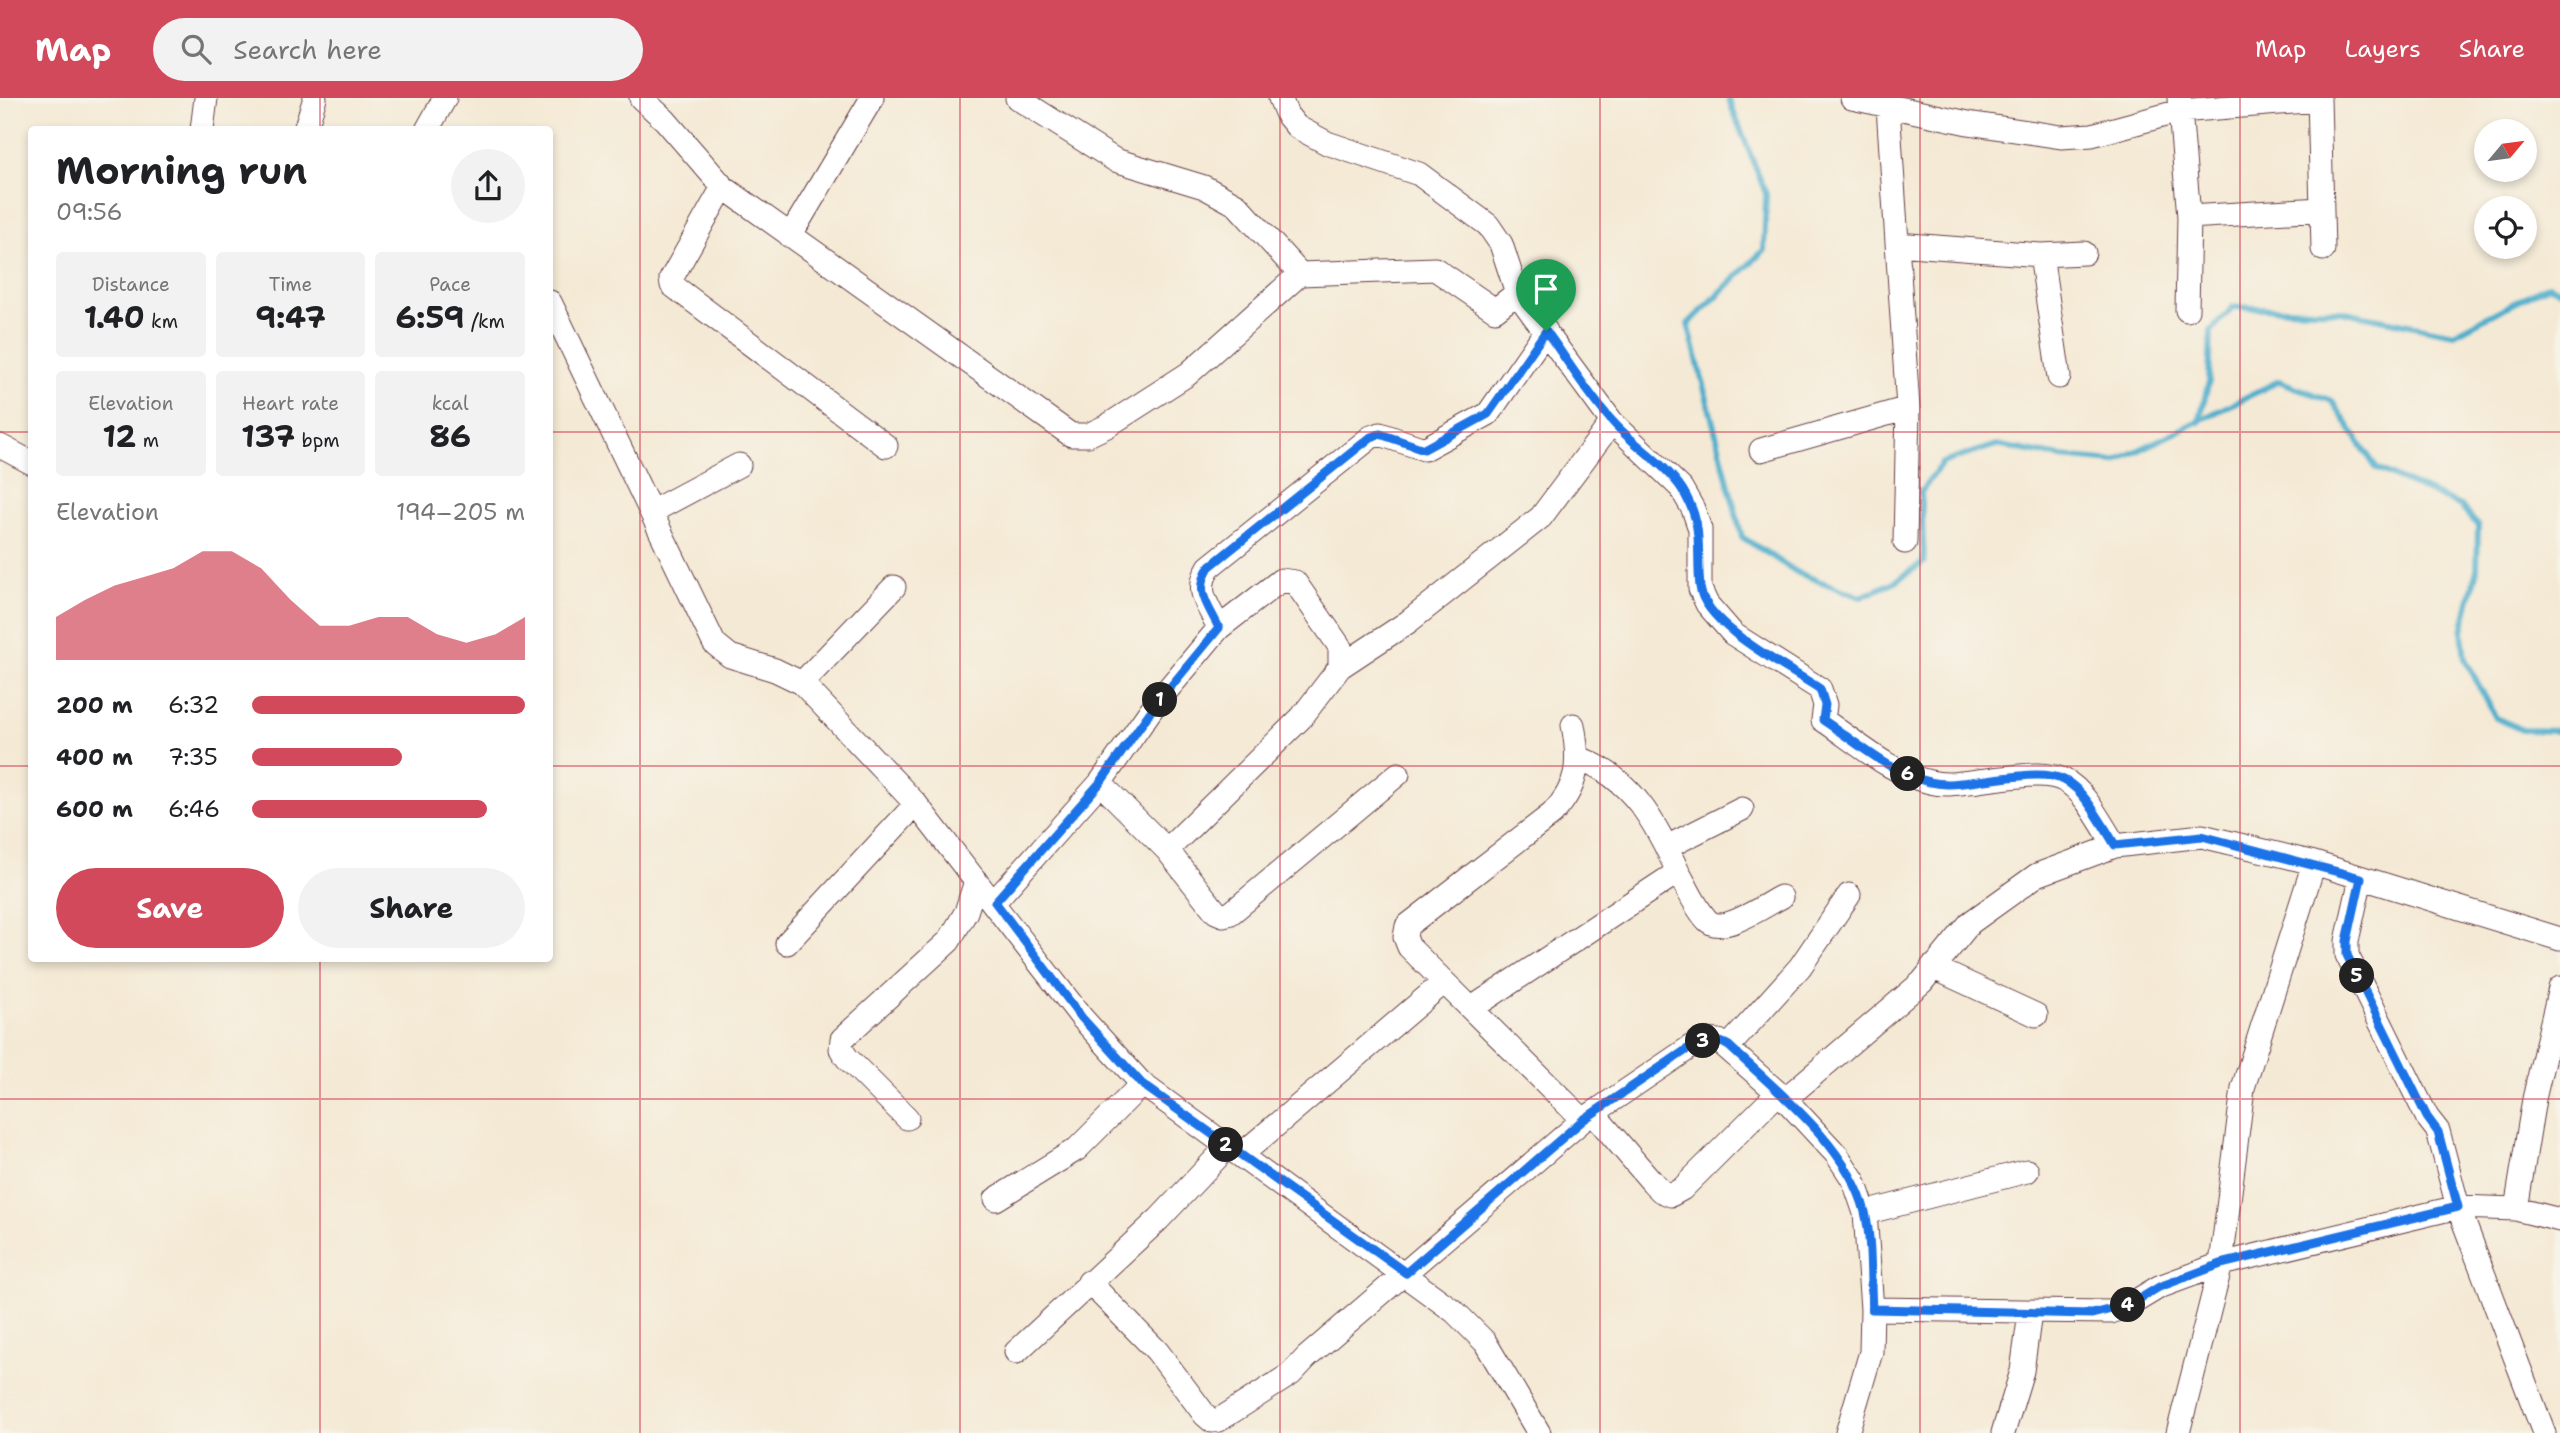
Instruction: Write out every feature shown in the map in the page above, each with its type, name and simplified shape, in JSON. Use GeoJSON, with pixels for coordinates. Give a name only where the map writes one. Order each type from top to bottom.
{"type":"FeatureCollection","features":[{"type":"Feature","properties":{"kind":"street"},"geometry":{"type":"LineString","coordinates":[[202,126],[206,98]]}},
{"type":"Feature","properties":{"kind":"street"},"geometry":{"type":"LineString","coordinates":[[307,126],[315,98]]}},
{"type":"Feature","properties":{"kind":"street"},"geometry":{"type":"LineString","coordinates":[[429,126],[445,98]]}},
{"type":"Feature","properties":{"kind":"street"},"geometry":{"type":"LineString","coordinates":[[640,98],[665,120],[723,187],[1071,435],[1088,435],[1107,426],[1188,374],[1300,274],[1435,269],[1495,310],[1517,293]]}},
{"type":"Feature","properties":{"kind":"street"},"geometry":{"type":"LineString","coordinates":[[790,236],[872,98]]}},
{"type":"Feature","properties":{"kind":"street"},"geometry":{"type":"LineString","coordinates":[[1017,98],[1115,160],[1204,187],[1237,205],[1300,274]]}},
{"type":"Feature","properties":{"kind":"street"},"geometry":{"type":"LineString","coordinates":[[1280,98],[1287,115],[1297,127],[1327,143],[1419,174],[1488,225],[1501,244],[1517,293],[1612,422],[1670,474],[1693,509],[1700,529],[1700,589],[1707,604],[1733,634],[1820,689],[1825,705],[1823,720],[1902,772],[1927,782],[1945,785],[2045,773],[2069,782],[2085,796],[2115,845]]}},
{"type":"Feature","properties":{"kind":"street"},"geometry":{"type":"LineString","coordinates":[[1852,98],[1968,123],[2061,137],[2092,135],[2180,105],[2319,99],[2323,249]]}},
{"type":"Feature","properties":{"kind":"street"},"geometry":{"type":"LineString","coordinates":[[2180,105],[2189,217],[2187,310]]}},
{"type":"Feature","properties":{"kind":"street"},"geometry":{"type":"LineString","coordinates":[[1888,107],[1909,408],[1905,542]]}},
{"type":"Feature","properties":{"kind":"street"},"geometry":{"type":"LineString","coordinates":[[723,187],[671,279],[672,285],[886,446]]}},
{"type":"Feature","properties":{"kind":"street"},"geometry":{"type":"LineString","coordinates":[[2189,217],[2321,209]]}},
{"type":"Feature","properties":{"kind":"street"},"geometry":{"type":"LineString","coordinates":[[1897,244],[2041,255],[2084,253]]}},
{"type":"Feature","properties":{"kind":"street"},"geometry":{"type":"LineString","coordinates":[[2041,255],[2059,377]]}},
{"type":"Feature","properties":{"kind":"street"},"geometry":{"type":"LineString","coordinates":[[553,308],[714,643],[730,656],[775,670],[802,683],[916,804],[995,902],[1082,1018],[1142,1084],[1406,1273],[1455,1312],[1485,1342],[1539,1433]]}},
{"type":"Feature","properties":{"kind":"street"},"geometry":{"type":"LineString","coordinates":[[1219,628],[1200,582],[1209,567],[1371,437],[1380,434],[1424,449],[1482,419],[1546,331]]}},
{"type":"Feature","properties":{"kind":"street"},"geometry":{"type":"LineString","coordinates":[[1761,450],[1909,408]]}},
{"type":"Feature","properties":{"kind":"street"},"geometry":{"type":"LineString","coordinates":[[1167,850],[1301,718],[1340,667],[1408,622],[1541,517],[1612,422]]}},
{"type":"Feature","properties":{"kind":"street"},"geometry":{"type":"LineString","coordinates":[[0,446],[28,461]]}},
{"type":"Feature","properties":{"kind":"street"},"geometry":{"type":"LineString","coordinates":[[651,512],[739,465]]}},
{"type":"Feature","properties":{"kind":"street"},"geometry":{"type":"LineString","coordinates":[[995,902],[1100,783],[1153,708],[1219,628],[1281,580],[1295,582],[1340,648],[1340,667]]}},
{"type":"Feature","properties":{"kind":"street"},"geometry":{"type":"LineString","coordinates":[[802,683],[894,587]]}},
{"type":"Feature","properties":{"kind":"street"},"geometry":{"type":"LineString","coordinates":[[1573,725],[1579,758],[1570,791],[1552,814],[1407,926],[1405,937],[1409,947],[1443,983],[1588,1116],[1653,1183],[1671,1195],[1682,1189],[1782,1096],[1922,982],[1970,923],[2037,875],[2115,845],[2202,836],[2314,863],[2560,939]]}},
{"type":"Feature","properties":{"kind":"street"},"geometry":{"type":"LineString","coordinates":[[1579,758],[1621,782],[1643,804],[1707,921],[1717,926],[1729,924],[1782,897]]}},
{"type":"Feature","properties":{"kind":"street"},"geometry":{"type":"LineString","coordinates":[[1100,783],[1167,850],[1216,912],[1223,915],[1231,913],[1398,774]]}},
{"type":"Feature","properties":{"kind":"street"},"geometry":{"type":"LineString","coordinates":[[787,943],[916,804]]}},
{"type":"Feature","properties":{"kind":"street"},"geometry":{"type":"LineString","coordinates":[[1667,847],[1742,809]]}},
{"type":"Feature","properties":{"kind":"street"},"geometry":{"type":"LineString","coordinates":[[2178,1433],[2221,1264],[2243,1088],[2314,863]]}},
{"type":"Feature","properties":{"kind":"street"},"geometry":{"type":"LineString","coordinates":[[1472,1008],[1678,872]]}},
{"type":"Feature","properties":{"kind":"street"},"geometry":{"type":"LineString","coordinates":[[2361,878],[2347,941],[2347,955],[2427,1117],[2438,1132],[2458,1207],[2541,1430]]}},
{"type":"Feature","properties":{"kind":"street"},"geometry":{"type":"LineString","coordinates":[[907,1118],[847,1058],[841,1049],[842,1040],[950,941],[966,912],[976,881]]}},
{"type":"Feature","properties":{"kind":"street"},"geometry":{"type":"LineString","coordinates":[[1729,1046],[1800,967],[1849,895]]}},
{"type":"Feature","properties":{"kind":"street"},"geometry":{"type":"LineString","coordinates":[[1932,967],[2036,1015]]}},
{"type":"Feature","properties":{"kind":"street"},"geometry":{"type":"LineString","coordinates":[[1016,1352],[1089,1282],[1235,1151],[1443,983]]}},
{"type":"Feature","properties":{"kind":"street"},"geometry":{"type":"LineString","coordinates":[[2516,1209],[2535,1099],[2560,988]]}},
{"type":"Feature","properties":{"kind":"street"},"geometry":{"type":"LineString","coordinates":[[1089,1282],[1157,1351],[1212,1421],[1219,1420],[1291,1374],[1307,1357],[1588,1116],[1695,1044],[1719,1041],[1729,1046],[1782,1096],[1836,1155],[1854,1181],[1865,1213],[1872,1309],[1871,1352],[1847,1433]]}},
{"type":"Feature","properties":{"kind":"street"},"geometry":{"type":"LineString","coordinates":[[996,1199],[1077,1149],[1142,1084]]}},
{"type":"Feature","properties":{"kind":"street"},"geometry":{"type":"LineString","coordinates":[[1865,1213],[2028,1171]]}},
{"type":"Feature","properties":{"kind":"street"},"geometry":{"type":"LineString","coordinates":[[1872,1309],[2111,1312],[2131,1304],[2159,1287],[2221,1264],[2458,1207],[2516,1209],[2560,1220]]}},
{"type":"Feature","properties":{"kind":"street"},"geometry":{"type":"LineString","coordinates":[[2003,1433],[2022,1371],[2030,1313]]}},
{"type":"Feature","properties":{"kind":"waterway"},"geometry":{"type":"LineString","coordinates":[[1728,98],[1766,194],[1764,250],[1688,324],[1742,537],[1798,573],[1861,597],[1896,581],[1924,562],[1921,492],[1942,463],[1996,445],[2061,457],[2115,462],[2279,381],[2332,401],[2377,469],[2461,506],[2478,526],[2477,569],[2462,631],[2465,659],[2496,718],[2522,730],[2560,731]]}},
{"type":"Feature","properties":{"kind":"waterway"},"geometry":{"type":"LineString","coordinates":[[2199,422],[2209,381],[2211,331],[2233,307],[2340,311],[2454,334],[2549,285],[2560,291]]}},
{"type":"Feature","properties":{"kind":"route"},"geometry":{"type":"LineString","coordinates":[[1546,331],[1612,422],[1670,474],[1681,488],[1700,529],[1700,589],[1707,604],[1733,634],[1820,689],[1825,705],[1823,720],[1902,772],[1927,782],[1945,785],[2045,773],[2069,782],[2085,796],[2115,845],[2202,836],[2314,863],[2361,878],[2347,941],[2347,955],[2427,1117],[2438,1132],[2458,1207],[2221,1264],[2159,1287],[2131,1304],[2111,1312],[2092,1314],[1872,1309],[1865,1213],[1854,1181],[1836,1155],[1785,1099],[1729,1046],[1719,1041],[1706,1040],[1695,1044],[1583,1120],[1406,1273],[1142,1084],[1082,1018],[995,902],[1100,783],[1153,708],[1219,628],[1200,582],[1209,567],[1371,437],[1380,434],[1424,449],[1482,419],[1546,331]]}}]}
